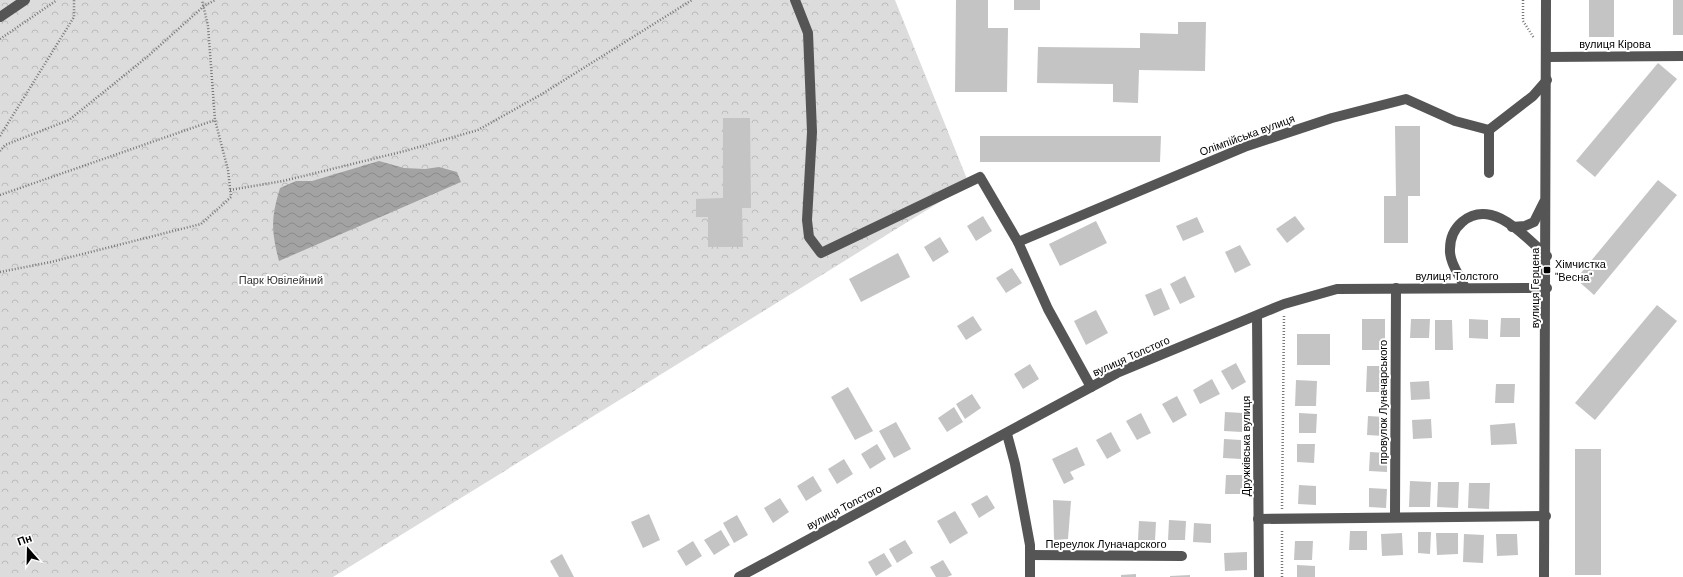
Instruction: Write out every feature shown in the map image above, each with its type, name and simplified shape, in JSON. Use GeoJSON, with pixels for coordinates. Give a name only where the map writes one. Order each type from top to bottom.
{"type":"FeatureCollection","features":[{"type":"Feature","properties":{"kind":"street"},"geometry":{"type":"LineString","coordinates":[[0,17],[25,0]]}},
{"type":"Feature","properties":{"kind":"street"},"geometry":{"type":"LineString","coordinates":[[795,0],[808,33],[812,132],[807,220],[809,237],[821,253],[980,177],[1018,242],[1048,309],[1091,387]]}},
{"type":"Feature","properties":{"kind":"street","name":"вулиця Герцена"},"geometry":{"type":"LineString","coordinates":[[1544,573],[1546,516],[1547,256],[1546,0]]}},
{"type":"Feature","properties":{"kind":"street","name":"вулиця Кірова"},"geometry":{"type":"LineString","coordinates":[[1547,57],[1683,56]]}},
{"type":"Feature","properties":{"kind":"street"},"geometry":{"type":"LineString","coordinates":[[1489,173],[1489,130],[1533,96],[1547,80]]}},
{"type":"Feature","properties":{"kind":"street","name":"Олімпійська вулиця"},"geometry":{"type":"LineString","coordinates":[[1018,242],[1247,146],[1332,118],[1406,99],[1455,121],[1489,130]]}},
{"type":"Feature","properties":{"kind":"street"},"geometry":{"type":"LineString","coordinates":[[1512,227],[1525,226],[1534,222],[1540,214],[1547,195]]}},
{"type":"Feature","properties":{"kind":"street"},"geometry":{"type":"LineString","coordinates":[[1465,288],[1452,260],[1450,249],[1452,237],[1456,229],[1464,220],[1477,214],[1490,215],[1501,219],[1547,256]]}},
{"type":"Feature","properties":{"kind":"street","name":"провулок Луначарського"},"geometry":{"type":"LineString","coordinates":[[1395,516],[1396,288]]}},
{"type":"Feature","properties":{"kind":"street","name":"вулиця Толстого"},"geometry":{"type":"LineString","coordinates":[[739,577],[1007,434],[1117,373],[1284,304],[1337,289],[1546,288]]}},
{"type":"Feature","properties":{"kind":"street","name":"Дружківська вулиця"},"geometry":{"type":"LineString","coordinates":[[1258,316],[1259,577]]}},
{"type":"Feature","properties":{"kind":"street"},"geometry":{"type":"LineString","coordinates":[[1007,434],[1015,464],[1030,545],[1030,577]]}},
{"type":"Feature","properties":{"kind":"street"},"geometry":{"type":"LineString","coordinates":[[1258,519],[1395,516],[1546,516]]}},
{"type":"Feature","properties":{"kind":"street","name":"Переулок Луначарского"},"geometry":{"type":"LineString","coordinates":[[1030,555],[1182,556]]}},
{"type":"Feature","properties":{"kind":"street"},"geometry":{"type":"LineString","coordinates":[[1544,573],[1552,577]]}},
{"type":"Feature","properties":{"kind":"path"},"geometry":{"type":"LineString","coordinates":[[0,39],[57,0]]}},
{"type":"Feature","properties":{"kind":"path"},"geometry":{"type":"LineString","coordinates":[[0,136],[74,17],[74,0]]}},
{"type":"Feature","properties":{"kind":"path"},"geometry":{"type":"LineString","coordinates":[[0,272],[51,262],[201,224],[231,196],[228,170],[215,120],[208,26],[202,0]]}},
{"type":"Feature","properties":{"kind":"path"},"geometry":{"type":"LineString","coordinates":[[0,151],[5,145],[70,120],[147,57],[204,6],[215,0]]}},
{"type":"Feature","properties":{"kind":"path"},"geometry":{"type":"LineString","coordinates":[[230,190],[283,181],[404,151],[478,130],[542,94],[692,0]]}},
{"type":"Feature","properties":{"kind":"path"},"geometry":{"type":"LineString","coordinates":[[1523,0],[1523,21],[1535,39]]}},
{"type":"Feature","properties":{"kind":"path"},"geometry":{"type":"LineString","coordinates":[[0,195],[215,120]]}},
{"type":"Feature","properties":{"kind":"path"},"geometry":{"type":"LineString","coordinates":[[1282,577],[1284,304]]}},
{"type":"Feature","properties":{"kind":"green space","name":"Парк Ювілейний"},"geometry":{"type":"Polygon","coordinates":[[[0,0],[895,0],[969,184],[333,577],[0,577],[0,0]]]}},
{"type":"Feature","properties":{"kind":"water"},"geometry":{"type":"Polygon","coordinates":[[[379,161],[404,168],[425,169],[439,167],[457,172],[461,182],[279,261],[273,232],[273,224],[280,188],[296,181],[312,181],[379,161]]]}},
{"type":"Feature","properties":{"kind":"building"},"geometry":{"type":"Polygon","coordinates":[[[956,0],[988,0],[988,28],[1008,28],[1007,92],[955,92],[956,0]]]}},
{"type":"Feature","properties":{"kind":"building"},"geometry":{"type":"Polygon","coordinates":[[[1014,0],[1040,0],[1040,10],[1014,10],[1014,0]]]}},
{"type":"Feature","properties":{"kind":"building"},"geometry":{"type":"Polygon","coordinates":[[[1589,0],[1614,0],[1614,37],[1589,37],[1589,0]]]}},
{"type":"Feature","properties":{"kind":"building"},"geometry":{"type":"Polygon","coordinates":[[[1673,0],[1683,0],[1683,35],[1673,35],[1673,0]]]}},
{"type":"Feature","properties":{"kind":"building"},"geometry":{"type":"Polygon","coordinates":[[[1178,22],[1206,22],[1205,71],[1139,70],[1138,103],[1113,102],[1113,84],[1037,83],[1038,47],[1140,48],[1140,33],[1178,34],[1178,22]]]}},
{"type":"Feature","properties":{"kind":"building"},"geometry":{"type":"Polygon","coordinates":[[[1658,63],[1677,79],[1595,177],[1576,161],[1658,63]]]}},
{"type":"Feature","properties":{"kind":"building"},"geometry":{"type":"Polygon","coordinates":[[[723,118],[750,118],[751,208],[742,208],[743,247],[708,247],[708,217],[696,217],[696,199],[723,198],[723,118]]]}},
{"type":"Feature","properties":{"kind":"building"},"geometry":{"type":"Polygon","coordinates":[[[1395,126],[1420,126],[1420,196],[1408,196],[1408,243],[1384,243],[1384,196],[1396,196],[1395,126]]]}},
{"type":"Feature","properties":{"kind":"building"},"geometry":{"type":"Polygon","coordinates":[[[980,136],[1161,136],[1160,162],[980,162],[980,136]]]}},
{"type":"Feature","properties":{"kind":"building"},"geometry":{"type":"Polygon","coordinates":[[[1658,180],[1677,195],[1594,295],[1576,279],[1658,180]]]}},
{"type":"Feature","properties":{"kind":"building"},"geometry":{"type":"Polygon","coordinates":[[[983,216],[992,231],[976,241],[967,226],[983,216]]]}},
{"type":"Feature","properties":{"kind":"building"},"geometry":{"type":"Polygon","coordinates":[[[1295,216],[1305,229],[1287,243],[1276,229],[1295,216]]]}},
{"type":"Feature","properties":{"kind":"building"},"geometry":{"type":"Polygon","coordinates":[[[1197,217],[1204,232],[1183,241],[1176,226],[1197,217]]]}},
{"type":"Feature","properties":{"kind":"building"},"geometry":{"type":"Polygon","coordinates":[[[1096,221],[1107,243],[1060,266],[1049,244],[1096,221]]]}},
{"type":"Feature","properties":{"kind":"building"},"geometry":{"type":"Polygon","coordinates":[[[940,237],[949,252],[933,262],[924,247],[940,237]]]}},
{"type":"Feature","properties":{"kind":"building"},"geometry":{"type":"Polygon","coordinates":[[[1240,245],[1251,265],[1235,273],[1225,252],[1240,245]]]}},
{"type":"Feature","properties":{"kind":"building"},"geometry":{"type":"Polygon","coordinates":[[[898,253],[910,277],[861,302],[849,279],[898,253]]]}},
{"type":"Feature","properties":{"kind":"building"},"geometry":{"type":"Polygon","coordinates":[[[1012,268],[1022,283],[1006,293],[996,278],[1012,268]]]}},
{"type":"Feature","properties":{"kind":"building"},"geometry":{"type":"Polygon","coordinates":[[[1185,276],[1195,297],[1180,304],[1170,284],[1185,276]]]}},
{"type":"Feature","properties":{"kind":"building"},"geometry":{"type":"Polygon","coordinates":[[[1161,288],[1170,309],[1154,316],[1145,295],[1161,288]]]}},
{"type":"Feature","properties":{"kind":"building"},"geometry":{"type":"Polygon","coordinates":[[[1657,305],[1677,321],[1595,420],[1575,403],[1657,305]]]}},
{"type":"Feature","properties":{"kind":"building"},"geometry":{"type":"Polygon","coordinates":[[[1096,310],[1108,333],[1086,345],[1074,321],[1096,310]]]}},
{"type":"Feature","properties":{"kind":"building"},"geometry":{"type":"Polygon","coordinates":[[[973,316],[982,330],[966,340],[957,326],[973,316]]]}},
{"type":"Feature","properties":{"kind":"building"},"geometry":{"type":"Polygon","coordinates":[[[1501,318],[1520,318],[1520,337],[1500,337],[1501,318]]]}},
{"type":"Feature","properties":{"kind":"building"},"geometry":{"type":"Polygon","coordinates":[[[1362,319],[1385,319],[1385,350],[1362,350],[1362,319]]]}},
{"type":"Feature","properties":{"kind":"building"},"geometry":{"type":"Polygon","coordinates":[[[1411,319],[1430,319],[1429,338],[1410,338],[1411,319]]]}},
{"type":"Feature","properties":{"kind":"building"},"geometry":{"type":"Polygon","coordinates":[[[1469,319],[1488,320],[1488,339],[1469,338],[1469,319]]]}},
{"type":"Feature","properties":{"kind":"building"},"geometry":{"type":"Polygon","coordinates":[[[1435,320],[1452,320],[1453,350],[1435,350],[1435,320]]]}},
{"type":"Feature","properties":{"kind":"building"},"geometry":{"type":"Polygon","coordinates":[[[1297,334],[1330,334],[1330,365],[1297,365],[1297,334]]]}},
{"type":"Feature","properties":{"kind":"building"},"geometry":{"type":"Polygon","coordinates":[[[1236,363],[1246,382],[1232,390],[1221,371],[1236,363]]]}},
{"type":"Feature","properties":{"kind":"building"},"geometry":{"type":"Polygon","coordinates":[[[1030,364],[1039,379],[1023,389],[1014,374],[1030,364]]]}},
{"type":"Feature","properties":{"kind":"building"},"geometry":{"type":"Polygon","coordinates":[[[1367,366],[1387,366],[1387,392],[1366,392],[1367,366]]]}},
{"type":"Feature","properties":{"kind":"building"},"geometry":{"type":"Polygon","coordinates":[[[1212,379],[1220,394],[1200,404],[1193,390],[1212,379]]]}},
{"type":"Feature","properties":{"kind":"building"},"geometry":{"type":"Polygon","coordinates":[[[1296,380],[1317,381],[1316,406],[1295,406],[1296,380]]]}},
{"type":"Feature","properties":{"kind":"building"},"geometry":{"type":"Polygon","coordinates":[[[1429,381],[1430,399],[1411,400],[1410,382],[1429,381]]]}},
{"type":"Feature","properties":{"kind":"building"},"geometry":{"type":"Polygon","coordinates":[[[1496,384],[1515,384],[1514,403],[1495,403],[1496,384]]]}},
{"type":"Feature","properties":{"kind":"building"},"geometry":{"type":"Polygon","coordinates":[[[848,387],[873,431],[855,440],[831,397],[848,387]]]}},
{"type":"Feature","properties":{"kind":"building"},"geometry":{"type":"Polygon","coordinates":[[[972,394],[981,408],[965,419],[956,404],[972,394]]]}},
{"type":"Feature","properties":{"kind":"building"},"geometry":{"type":"Polygon","coordinates":[[[1177,396],[1187,415],[1173,423],[1162,404],[1177,396]]]}},
{"type":"Feature","properties":{"kind":"building"},"geometry":{"type":"Polygon","coordinates":[[[954,407],[963,422],[947,432],[938,418],[954,407]]]}},
{"type":"Feature","properties":{"kind":"building"},"geometry":{"type":"Polygon","coordinates":[[[1225,412],[1243,413],[1242,432],[1224,431],[1225,412]]]}},
{"type":"Feature","properties":{"kind":"building"},"geometry":{"type":"Polygon","coordinates":[[[1141,413],[1151,433],[1137,440],[1126,421],[1141,413]]]}},
{"type":"Feature","properties":{"kind":"building"},"geometry":{"type":"Polygon","coordinates":[[[1299,413],[1317,414],[1316,433],[1299,433],[1299,413]]]}},
{"type":"Feature","properties":{"kind":"building"},"geometry":{"type":"Polygon","coordinates":[[[1368,416],[1385,417],[1384,436],[1367,435],[1368,416]]]}},
{"type":"Feature","properties":{"kind":"building"},"geometry":{"type":"Polygon","coordinates":[[[1431,419],[1432,438],[1413,439],[1412,420],[1431,419]]]}},
{"type":"Feature","properties":{"kind":"building"},"geometry":{"type":"Polygon","coordinates":[[[896,422],[911,449],[894,458],[879,431],[896,422]]]}},
{"type":"Feature","properties":{"kind":"building"},"geometry":{"type":"Polygon","coordinates":[[[1515,423],[1517,444],[1491,445],[1490,425],[1515,423]]]}},
{"type":"Feature","properties":{"kind":"building"},"geometry":{"type":"Polygon","coordinates":[[[1111,432],[1121,451],[1107,459],[1096,440],[1111,432]]]}},
{"type":"Feature","properties":{"kind":"building"},"geometry":{"type":"Polygon","coordinates":[[[1224,439],[1241,440],[1241,459],[1223,458],[1224,439]]]}},
{"type":"Feature","properties":{"kind":"building"},"geometry":{"type":"Polygon","coordinates":[[[877,444],[886,459],[870,469],[861,454],[877,444]]]}},
{"type":"Feature","properties":{"kind":"building"},"geometry":{"type":"Polygon","coordinates":[[[1297,444],[1315,444],[1314,463],[1297,462],[1297,444]]]}},
{"type":"Feature","properties":{"kind":"building"},"geometry":{"type":"Polygon","coordinates":[[[1077,447],[1085,465],[1070,472],[1074,479],[1064,484],[1052,459],[1077,447]]]}},
{"type":"Feature","properties":{"kind":"building"},"geometry":{"type":"Polygon","coordinates":[[[1575,449],[1601,449],[1601,575],[1575,575],[1575,449]]]}},
{"type":"Feature","properties":{"kind":"building"},"geometry":{"type":"Polygon","coordinates":[[[1370,452],[1387,453],[1387,472],[1369,471],[1370,452]]]}},
{"type":"Feature","properties":{"kind":"building"},"geometry":{"type":"Polygon","coordinates":[[[844,459],[853,474],[837,484],[828,469],[844,459]]]}},
{"type":"Feature","properties":{"kind":"building"},"geometry":{"type":"Polygon","coordinates":[[[1226,475],[1244,475],[1243,494],[1225,494],[1226,475]]]}},
{"type":"Feature","properties":{"kind":"building"},"geometry":{"type":"Polygon","coordinates":[[[813,476],[822,491],[806,501],[797,486],[813,476]]]}},
{"type":"Feature","properties":{"kind":"building"},"geometry":{"type":"Polygon","coordinates":[[[1410,481],[1431,482],[1430,507],[1409,507],[1410,481]]]}},
{"type":"Feature","properties":{"kind":"building"},"geometry":{"type":"Polygon","coordinates":[[[1438,482],[1459,482],[1458,508],[1437,507],[1438,482]]]}},
{"type":"Feature","properties":{"kind":"building"},"geometry":{"type":"Polygon","coordinates":[[[1469,483],[1490,483],[1489,509],[1468,508],[1469,483]]]}},
{"type":"Feature","properties":{"kind":"building"},"geometry":{"type":"Polygon","coordinates":[[[1299,485],[1316,486],[1316,505],[1298,504],[1299,485]]]}},
{"type":"Feature","properties":{"kind":"building"},"geometry":{"type":"Polygon","coordinates":[[[1369,488],[1387,489],[1386,508],[1369,507],[1369,488]]]}},
{"type":"Feature","properties":{"kind":"building"},"geometry":{"type":"Polygon","coordinates":[[[987,495],[995,508],[979,518],[971,504],[987,495]]]}},
{"type":"Feature","properties":{"kind":"building"},"geometry":{"type":"Polygon","coordinates":[[[780,498],[789,512],[773,523],[764,508],[780,498]]]}},
{"type":"Feature","properties":{"kind":"building"},"geometry":{"type":"Polygon","coordinates":[[[1053,500],[1071,501],[1068,539],[1054,540],[1053,500]]]}},
{"type":"Feature","properties":{"kind":"building"},"geometry":{"type":"Polygon","coordinates":[[[955,511],[968,533],[950,544],[937,521],[955,511]]]}},
{"type":"Feature","properties":{"kind":"building"},"geometry":{"type":"Polygon","coordinates":[[[649,514],[660,540],[643,548],[631,522],[649,514]]]}},
{"type":"Feature","properties":{"kind":"building"},"geometry":{"type":"Polygon","coordinates":[[[737,515],[748,535],[734,543],[723,523],[737,515]]]}},
{"type":"Feature","properties":{"kind":"building"},"geometry":{"type":"Polygon","coordinates":[[[1169,520],[1186,521],[1185,540],[1168,540],[1169,520]]]}},
{"type":"Feature","properties":{"kind":"building"},"geometry":{"type":"Polygon","coordinates":[[[1139,521],[1156,522],[1155,541],[1138,540],[1139,521]]]}},
{"type":"Feature","properties":{"kind":"building"},"geometry":{"type":"Polygon","coordinates":[[[1194,523],[1211,524],[1211,543],[1193,542],[1194,523]]]}},
{"type":"Feature","properties":{"kind":"building"},"geometry":{"type":"Polygon","coordinates":[[[721,530],[730,545],[714,555],[704,540],[721,530]]]}},
{"type":"Feature","properties":{"kind":"building"},"geometry":{"type":"Polygon","coordinates":[[[1350,531],[1367,531],[1367,550],[1349,550],[1350,531]]]}},
{"type":"Feature","properties":{"kind":"building"},"geometry":{"type":"Polygon","coordinates":[[[1418,532],[1431,532],[1430,554],[1418,553],[1418,532]]]}},
{"type":"Feature","properties":{"kind":"building"},"geometry":{"type":"Polygon","coordinates":[[[1402,533],[1403,555],[1382,556],[1381,534],[1402,533]]]}},
{"type":"Feature","properties":{"kind":"building"},"geometry":{"type":"Polygon","coordinates":[[[1436,533],[1458,533],[1458,554],[1437,555],[1436,533]]]}},
{"type":"Feature","properties":{"kind":"building"},"geometry":{"type":"Polygon","coordinates":[[[1464,534],[1484,535],[1483,563],[1463,562],[1464,534]]]}},
{"type":"Feature","properties":{"kind":"building"},"geometry":{"type":"Polygon","coordinates":[[[1496,534],[1517,534],[1518,555],[1497,556],[1496,534]]]}},
{"type":"Feature","properties":{"kind":"building"},"geometry":{"type":"Polygon","coordinates":[[[905,540],[913,553],[897,563],[889,549],[905,540]]]}},
{"type":"Feature","properties":{"kind":"building"},"geometry":{"type":"Polygon","coordinates":[[[693,541],[702,556],[686,566],[677,551],[693,541]]]}},
{"type":"Feature","properties":{"kind":"building"},"geometry":{"type":"Polygon","coordinates":[[[1295,541],[1313,541],[1312,560],[1294,560],[1295,541]]]}},
{"type":"Feature","properties":{"kind":"building"},"geometry":{"type":"Polygon","coordinates":[[[1247,552],[1247,570],[1225,571],[1224,553],[1247,552]]]}},
{"type":"Feature","properties":{"kind":"building"},"geometry":{"type":"Polygon","coordinates":[[[884,553],[892,566],[876,576],[868,562],[884,553]]]}},
{"type":"Feature","properties":{"kind":"building"},"geometry":{"type":"Polygon","coordinates":[[[562,554],[574,577],[559,577],[550,561],[562,554]]]}},
{"type":"Feature","properties":{"kind":"building"},"geometry":{"type":"Polygon","coordinates":[[[943,560],[952,575],[947,577],[936,577],[930,567],[943,560]]]}},
{"type":"Feature","properties":{"kind":"building"},"geometry":{"type":"Polygon","coordinates":[[[1297,565],[1315,566],[1315,577],[1297,577],[1297,565]]]}},
{"type":"Feature","properties":{"kind":"building"},"geometry":{"type":"Polygon","coordinates":[[[1136,574],[1136,577],[1121,577],[1121,575],[1136,574]]]}},
{"type":"Feature","properties":{"kind":"building"},"geometry":{"type":"Polygon","coordinates":[[[1190,575],[1190,577],[1170,577],[1170,576],[1190,575]]]}},
{"type":"Feature","properties":{"kind":"place","name":"Хімчистка \"Весна\""},"geometry":{"type":"Point","coordinates":[1547,270]}}]}
